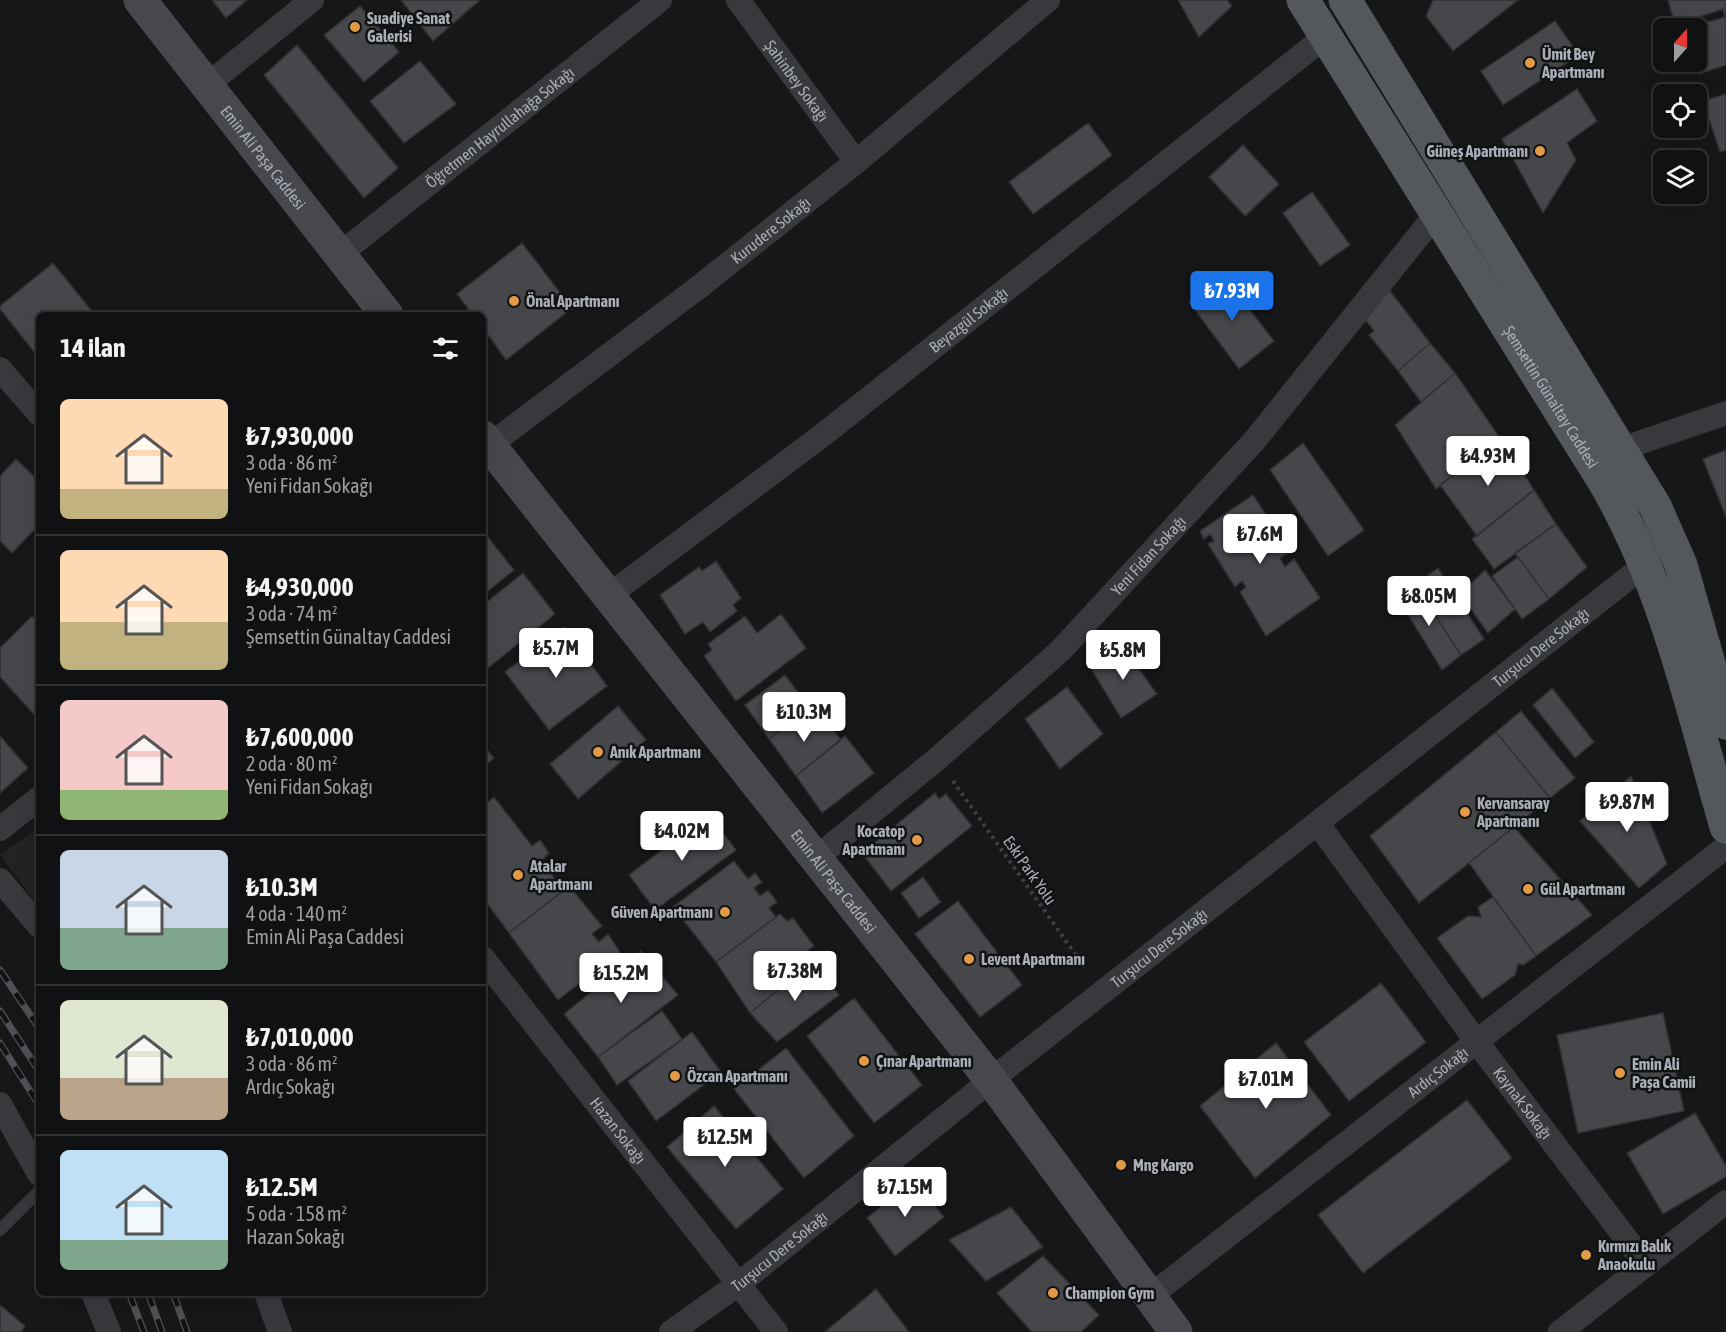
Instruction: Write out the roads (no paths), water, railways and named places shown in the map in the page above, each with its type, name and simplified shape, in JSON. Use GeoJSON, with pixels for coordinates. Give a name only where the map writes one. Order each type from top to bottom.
{"type":"FeatureCollection","features":[{"type":"Feature","properties":{"kind":"main road","name":"Şemsettin Günaltay Caddesi"},"geometry":{"type":"LineString","coordinates":[[1303,0],[1626,521],[1659,597],[1726,827]]}},
{"type":"Feature","properties":{"kind":"main road","name":"Şemsettin Günaltay Caddesi"},"geometry":{"type":"LineString","coordinates":[[1345,0],[1655,506],[1677,554],[1726,723]]}},
{"type":"Feature","properties":{"kind":"street","name":"Emin Ali Paşa Caddesi"},"geometry":{"type":"LineString","coordinates":[[140,0],[385,312]]}},
{"type":"Feature","properties":{"kind":"street"},"geometry":{"type":"LineString","coordinates":[[207,85],[312,0]]}},
{"type":"Feature","properties":{"kind":"street","name":"Öğretmen Hayrullahağa Sokağı"},"geometry":{"type":"LineString","coordinates":[[340,254],[660,0]]}},
{"type":"Feature","properties":{"kind":"street","name":"Şahinbey Sokağı"},"geometry":{"type":"LineString","coordinates":[[738,0],[856,162]]}},
{"type":"Feature","properties":{"kind":"street","name":"Kurudere Sokağı"},"geometry":{"type":"LineString","coordinates":[[486,443],[699,287],[856,162],[1048,0]]}},
{"type":"Feature","properties":{"kind":"street","name":"Beyazgül Sokağı"},"geometry":{"type":"LineString","coordinates":[[608,596],[824,434],[1326,36]]}},
{"type":"Feature","properties":{"kind":"street","name":"Yeni Fidan Sokağı"},"geometry":{"type":"LineString","coordinates":[[816,858],[937,759],[1060,651],[1255,440],[1437,213]]}},
{"type":"Feature","properties":{"kind":"street"},"geometry":{"type":"LineString","coordinates":[[0,369],[36,411]]}},
{"type":"Feature","properties":{"kind":"street"},"geometry":{"type":"LineString","coordinates":[[1589,459],[1726,413]]}},
{"type":"Feature","properties":{"kind":"street","name":"Emin Ali Paşa Caddesi"},"geometry":{"type":"LineString","coordinates":[[486,445],[991,1080],[1176,1332]]}},
{"type":"Feature","properties":{"kind":"street","name":"Turşucu Dere Sokağı"},"geometry":{"type":"LineString","coordinates":[[671,1332],[740,1283],[991,1080],[1646,564]]}},
{"type":"Feature","properties":{"kind":"street"},"geometry":{"type":"LineString","coordinates":[[0,829],[36,800]]}},
{"type":"Feature","properties":{"kind":"street","name":"Kaynak Sokağı"},"geometry":{"type":"LineString","coordinates":[[1318,824],[1476,1041],[1646,1265]]}},
{"type":"Feature","properties":{"kind":"street","name":"Ardıç Sokağı"},"geometry":{"type":"LineString","coordinates":[[1149,1297],[1726,847]]}},
{"type":"Feature","properties":{"kind":"street"},"geometry":{"type":"LineString","coordinates":[[0,880],[36,922]]}},
{"type":"Feature","properties":{"kind":"street","name":"Hazan Sokağı"},"geometry":{"type":"LineString","coordinates":[[486,962],[740,1283],[776,1332]]}},
{"type":"Feature","properties":{"kind":"street"},"geometry":{"type":"LineString","coordinates":[[0,1104],[36,1169]]}},
{"type":"Feature","properties":{"kind":"street"},"geometry":{"type":"LineString","coordinates":[[1560,1332],[1726,1202]]}},
{"type":"Feature","properties":{"kind":"street"},"geometry":{"type":"LineString","coordinates":[[94,1296],[109,1332]]}},
{"type":"Feature","properties":{"kind":"street"},"geometry":{"type":"LineString","coordinates":[[267,1296],[280,1332]]}},
{"type":"Feature","properties":{"kind":"lane"},"geometry":{"type":"LineString","coordinates":[[0,1230],[36,1194]]}},
{"type":"Feature","properties":{"kind":"railway"},"geometry":{"type":"LineString","coordinates":[[0,970],[36,1024]]}},
{"type":"Feature","properties":{"kind":"railway"},"geometry":{"type":"LineString","coordinates":[[0,1011],[36,1066]]}},
{"type":"Feature","properties":{"kind":"railway"},"geometry":{"type":"LineString","coordinates":[[0,1043],[36,1100]]}},
{"type":"Feature","properties":{"kind":"railway"},"geometry":{"type":"LineString","coordinates":[[130,1296],[144,1332]]}},
{"type":"Feature","properties":{"kind":"railway"},"geometry":{"type":"LineString","coordinates":[[149,1296],[162,1332]]}},
{"type":"Feature","properties":{"kind":"railway"},"geometry":{"type":"LineString","coordinates":[[174,1296],[187,1332]]}},
{"type":"Feature","properties":{"kind":"place","name":"Suadiye Sanat Galerisi"},"geometry":{"type":"Point","coordinates":[355,27]}},
{"type":"Feature","properties":{"kind":"place","name":"Ümit Bey Apartmanı"},"geometry":{"type":"Point","coordinates":[1530,63]}},
{"type":"Feature","properties":{"kind":"place","name":"Güneş Apartmanı"},"geometry":{"type":"Point","coordinates":[1540,151]}},
{"type":"Feature","properties":{"kind":"place","name":"Önal Apartmanı"},"geometry":{"type":"Point","coordinates":[514,301]}},
{"type":"Feature","properties":{"kind":"place","name":"Anık Apartmanı"},"geometry":{"type":"Point","coordinates":[598,752]}},
{"type":"Feature","properties":{"kind":"place","name":"Kervansaray Apartmanı"},"geometry":{"type":"Point","coordinates":[1465,812]}},
{"type":"Feature","properties":{"kind":"place","name":"Kocatop Apartmanı"},"geometry":{"type":"Point","coordinates":[917,840]}},
{"type":"Feature","properties":{"kind":"place","name":"Atalar Apartmanı"},"geometry":{"type":"Point","coordinates":[518,875]}},
{"type":"Feature","properties":{"kind":"place","name":"Gül Apartmanı"},"geometry":{"type":"Point","coordinates":[1528,889]}},
{"type":"Feature","properties":{"kind":"place","name":"Güven Apartmanı"},"geometry":{"type":"Point","coordinates":[725,912]}},
{"type":"Feature","properties":{"kind":"place","name":"Levent Apartmanı"},"geometry":{"type":"Point","coordinates":[969,959]}},
{"type":"Feature","properties":{"kind":"place","name":"Çınar Apartmanı"},"geometry":{"type":"Point","coordinates":[864,1061]}},
{"type":"Feature","properties":{"kind":"place","name":"Emin Ali Paşa Camii"},"geometry":{"type":"Point","coordinates":[1620,1073]}},
{"type":"Feature","properties":{"kind":"place","name":"Özcan Apartmanı"},"geometry":{"type":"Point","coordinates":[675,1076]}},
{"type":"Feature","properties":{"kind":"place","name":"Mng Kargo"},"geometry":{"type":"Point","coordinates":[1121,1165]}},
{"type":"Feature","properties":{"kind":"place","name":"Kırmızı Balık Anaokulu"},"geometry":{"type":"Point","coordinates":[1586,1255]}},
{"type":"Feature","properties":{"kind":"place","name":"Champion Gym"},"geometry":{"type":"Point","coordinates":[1053,1293]}}]}
